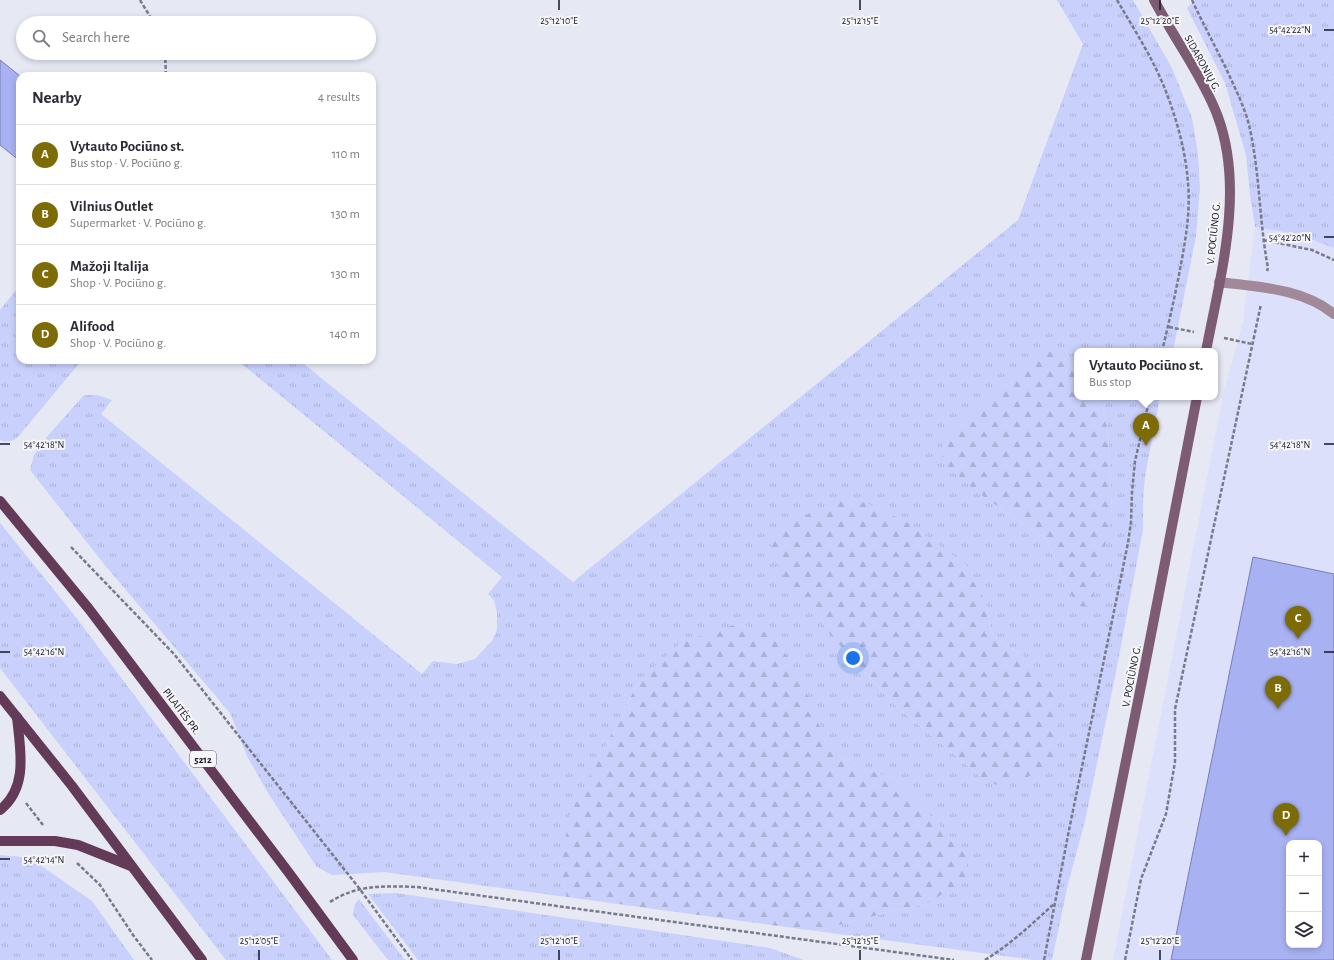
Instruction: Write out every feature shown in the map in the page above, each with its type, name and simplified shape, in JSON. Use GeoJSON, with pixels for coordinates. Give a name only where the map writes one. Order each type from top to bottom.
{"type":"FeatureCollection","features":[{"type":"Feature","properties":{"kind":"main road","name":"SIDARONIŲ G."},"geometry":{"type":"LineString","coordinates":[[1154,0],[1201,81],[1218,117]]}},
{"type":"Feature","properties":{"kind":"main road","name":"V. POCIŪNO G."},"geometry":{"type":"LineString","coordinates":[[1207,348],[1228,229],[1230,183],[1227,152],[1218,117]]}},
{"type":"Feature","properties":{"kind":"main road","name":"V. POCIŪNO G."},"geometry":{"type":"LineString","coordinates":[[1086,960],[1196,400]]}},
{"type":"Feature","properties":{"kind":"main road","name":"PILAITĖS PR."},"geometry":{"type":"LineString","coordinates":[[0,501],[89,609],[285,867],[353,960]]}},
{"type":"Feature","properties":{"kind":"main road"},"geometry":{"type":"LineString","coordinates":[[0,696],[72,786],[202,960]]}},
{"type":"Feature","properties":{"kind":"main road"},"geometry":{"type":"LineString","coordinates":[[0,810],[4,807],[16,790],[20,776],[21,762],[17,717]]}},
{"type":"Feature","properties":{"kind":"main road"},"geometry":{"type":"LineString","coordinates":[[0,841],[55,841],[78,845],[132,866]]}},
{"type":"Feature","properties":{"kind":"street"},"geometry":{"type":"LineString","coordinates":[[1219,282],[1296,294],[1313,300],[1334,314]]}},
{"type":"Feature","properties":{"kind":"path"},"geometry":{"type":"LineString","coordinates":[[140,0],[150,16]]}},
{"type":"Feature","properties":{"kind":"path"},"geometry":{"type":"LineString","coordinates":[[1117,0],[1147,52],[1168,95],[1177,123],[1188,183],[1188,213],[1183,252],[1169,327],[1163,348]]}},
{"type":"Feature","properties":{"kind":"path"},"geometry":{"type":"LineString","coordinates":[[1125,960],[1141,879],[1166,814],[1175,762],[1175,709],[1268,268],[1263,240],[1256,161],[1248,124],[1235,88],[1192,0]]}},
{"type":"Feature","properties":{"kind":"path"},"geometry":{"type":"LineString","coordinates":[[165,60],[166,72]]}},
{"type":"Feature","properties":{"kind":"path"},"geometry":{"type":"LineString","coordinates":[[1263,240],[1312,250],[1334,260]]}},
{"type":"Feature","properties":{"kind":"path"},"geometry":{"type":"LineString","coordinates":[[1044,960],[1128,543],[1131,522],[1135,461],[1149,400]]}},
{"type":"Feature","properties":{"kind":"path"},"geometry":{"type":"LineString","coordinates":[[71,547],[174,654],[359,888],[412,960]]}},
{"type":"Feature","properties":{"kind":"path"},"geometry":{"type":"LineString","coordinates":[[316,911],[336,898],[359,888],[383,885],[417,887],[954,960]]}},
{"type":"Feature","properties":{"kind":"path"},"geometry":{"type":"LineString","coordinates":[[985,960],[998,952],[1027,929],[1055,903]]}},
{"type":"Feature","properties":{"kind":"shaded area"},"geometry":{"type":"Polygon","coordinates":[[[1255,227],[1297,234],[1334,248],[1334,960],[1113,960],[1224,391],[1243,322],[1255,227]]]}},
{"type":"Feature","properties":{"kind":"green space"},"geometry":{"type":"Polygon","coordinates":[[[1057,0],[1133,0],[1172,68],[1192,118],[1198,154],[1200,188],[1196,236],[1174,348],[1074,348],[1074,371],[1061,353],[978,493],[1046,539],[1070,593],[1112,515],[1109,448],[1104,410],[1096,400],[1159,400],[1145,476],[1143,530],[1115,677],[1085,821],[1068,884],[1052,960],[1034,960],[816,931],[926,904],[896,779],[864,769],[829,751],[816,720],[640,679],[595,767],[561,871],[567,897],[384,872],[333,875],[326,872],[316,866],[268,793],[247,756],[230,713],[104,564],[30,470],[34,455],[45,439],[84,395],[97,395],[112,400],[101,414],[422,674],[433,661],[457,664],[475,659],[492,641],[497,630],[497,613],[494,600],[488,594],[502,577],[242,364],[304,364],[573,582],[1018,220],[1083,44],[1057,0]],[[986,604],[841,647],[897,707],[986,781],[1025,657],[993,637],[986,604]]]}},
{"type":"Feature","properties":{"kind":"green space"},"geometry":{"type":"Polygon","coordinates":[[[1195,0],[1334,0],[1334,248],[1297,234],[1255,227],[1246,155],[1225,83],[1187,8],[1195,0]]]}},
{"type":"Feature","properties":{"kind":"green space"},"geometry":{"type":"Polygon","coordinates":[[[16,290],[16,364],[79,364],[17,438],[11,441],[0,440],[0,310],[16,290]]]}},
{"type":"Feature","properties":{"kind":"green space"},"geometry":{"type":"Polygon","coordinates":[[[1043,350],[1061,353],[1074,371],[1074,400],[1096,400],[1104,410],[1109,448],[1112,515],[1091,606],[1079,606],[1070,593],[1046,539],[978,493],[942,461],[943,440],[1043,350]]]}},
{"type":"Feature","properties":{"kind":"green space"},"geometry":{"type":"Polygon","coordinates":[[[846,496],[876,507],[912,525],[969,567],[986,604],[993,637],[1025,657],[1061,689],[1054,766],[1003,787],[986,781],[897,707],[841,647],[783,576],[769,551],[776,530],[846,496]]]}},
{"type":"Feature","properties":{"kind":"green space"},"geometry":{"type":"Polygon","coordinates":[[[0,523],[75,616],[332,960],[226,960],[0,668],[0,523]]]}},
{"type":"Feature","properties":{"kind":"green space"},"geometry":{"type":"Polygon","coordinates":[[[739,623],[773,635],[800,676],[829,751],[864,769],[896,779],[967,854],[966,880],[926,904],[816,931],[567,897],[561,871],[569,816],[640,679],[681,643],[739,623]]]}},
{"type":"Feature","properties":{"kind":"green space"},"geometry":{"type":"Polygon","coordinates":[[[0,855],[30,858],[92,901],[134,960],[0,960],[0,855]]]}},
{"type":"Feature","properties":{"kind":"green space"},"geometry":{"type":"Polygon","coordinates":[[[396,893],[770,948],[804,960],[418,960],[368,894],[396,893]]]}},
{"type":"Feature","properties":{"kind":"green space"},"geometry":{"type":"Polygon","coordinates":[[[359,899],[405,960],[388,960],[353,915],[355,904],[359,899]]]}},
{"type":"Feature","properties":{"kind":"building"},"geometry":{"type":"Polygon","coordinates":[[[0,60],[16,73],[16,158],[0,145],[0,60]]]}},
{"type":"Feature","properties":{"kind":"building"},"geometry":{"type":"Polygon","coordinates":[[[1253,557],[1334,574],[1334,960],[1171,960],[1253,557]]]}},
{"type":"Feature","properties":{"kind":"place","name":"Vytauto Pociūno st."},"geometry":{"type":"Point","coordinates":[1146,446]}},
{"type":"Feature","properties":{"kind":"place","name":"Mažoji Italija"},"geometry":{"type":"Point","coordinates":[1298,639]}},
{"type":"Feature","properties":{"kind":"place","name":"Vilnius Outlet"},"geometry":{"type":"Point","coordinates":[1278,709]}},
{"type":"Feature","properties":{"kind":"place","name":"Alifood"},"geometry":{"type":"Point","coordinates":[1286,836]}}]}
